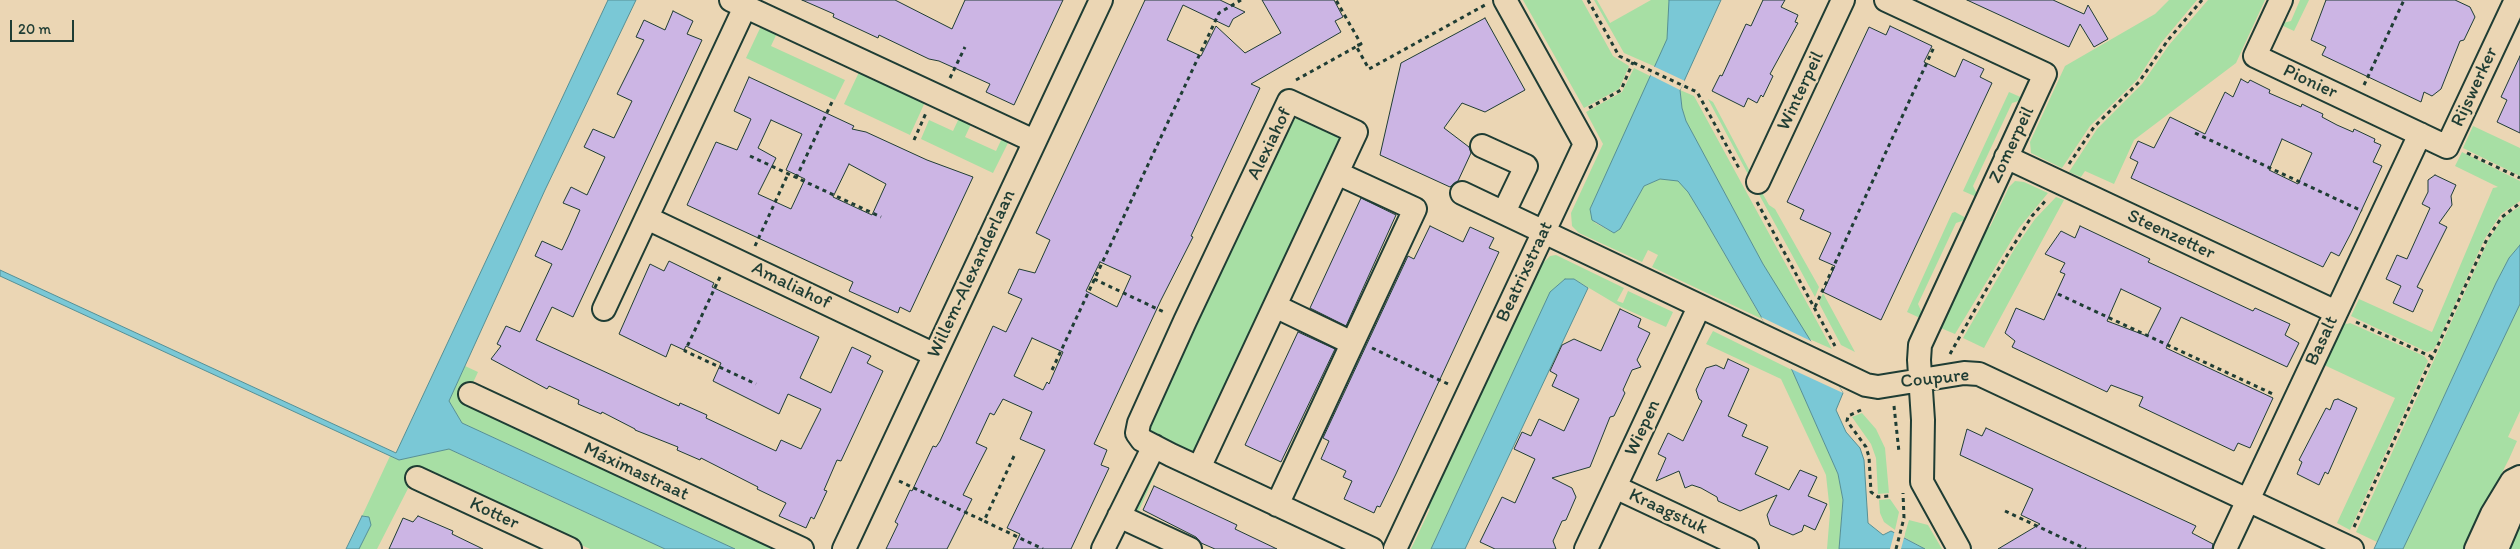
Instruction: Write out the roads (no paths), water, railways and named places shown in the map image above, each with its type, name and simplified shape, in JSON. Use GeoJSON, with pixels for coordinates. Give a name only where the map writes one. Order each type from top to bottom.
{"type":"FeatureCollection","features":[{"type":"Feature","properties":{"kind":"street","name":"Willem-Alexanderlaan"},"geometry":{"type":"LineString","coordinates":[[844,549],[1101,0]]}},
{"type":"Feature","properties":{"kind":"street","name":"Winterpeil"},"geometry":{"type":"LineString","coordinates":[[1752,185],[1843,0]]}},
{"type":"Feature","properties":{"kind":"street","name":"Zomerpeil"},"geometry":{"type":"LineString","coordinates":[[1886,0],[2045,74],[1923,335],[1919,355],[1923,485],[1959,549]]}},
{"type":"Feature","properties":{"kind":"street","name":"Pionier"},"geometry":{"type":"LineString","coordinates":[[2281,0],[2255,56],[2420,134]]}},
{"type":"Feature","properties":{"kind":"street","name":"Rijswerker"},"geometry":{"type":"LineString","coordinates":[[2420,134],[2447,147],[2516,0]]}},
{"type":"Feature","properties":{"kind":"street","name":"Beatrixstraat"},"geometry":{"type":"LineString","coordinates":[[1395,549],[1585,144],[1497,1]]}},
{"type":"Feature","properties":{"kind":"street"},"geometry":{"type":"LineString","coordinates":[[604,309],[647,218],[738,3],[942,87],[1034,141]]}},
{"type":"Feature","properties":{"kind":"street","name":"Alexiahof"},"geometry":{"type":"LineString","coordinates":[[1199,468],[1356,132],[1289,101],[1139,423],[1139,437],[1199,468],[1372,549]]}},
{"type":"Feature","properties":{"kind":"street","name":"Basalt"},"geometry":{"type":"LineString","coordinates":[[2225,549],[2248,500],[2343,316],[2420,134]]}},
{"type":"Feature","properties":{"kind":"street"},"geometry":{"type":"LineString","coordinates":[[1482,146],[1526,166],[1504,212]]}},
{"type":"Feature","properties":{"kind":"street","name":"Steenzetter"},"geometry":{"type":"LineString","coordinates":[[2006,157],[2343,316]]}},
{"type":"Feature","properties":{"kind":"street"},"geometry":{"type":"LineString","coordinates":[[1277,505],[1415,209],[1337,173]]}},
{"type":"Feature","properties":{"kind":"street","name":"Coupure"},"geometry":{"type":"LineString","coordinates":[[1462,192],[1774,342],[1834,358],[1872,387],[1964,372],[1979,374],[2248,500],[2352,540]]}},
{"type":"Feature","properties":{"kind":"street","name":"Amaliahof"},"geometry":{"type":"LineString","coordinates":[[647,218],[934,355]]}},
{"type":"Feature","properties":{"kind":"street"},"geometry":{"type":"LineString","coordinates":[[1275,306],[1352,343]]}},
{"type":"Feature","properties":{"kind":"street","name":"Wiepen"},"geometry":{"type":"LineString","coordinates":[[1586,549],[1699,307]]}},
{"type":"Feature","properties":{"kind":"street","name":"Máximastraat"},"geometry":{"type":"LineString","coordinates":[[470,394],[802,549]]}},
{"type":"Feature","properties":{"kind":"street"},"geometry":{"type":"LineString","coordinates":[[1103,549],[1154,446]]}},
{"type":"Feature","properties":{"kind":"street"},"geometry":{"type":"LineString","coordinates":[[2476,549],[2492,514],[2512,480],[2520,477]]}},
{"type":"Feature","properties":{"kind":"street","name":"Kotter"},"geometry":{"type":"LineString","coordinates":[[417,478],[570,549]]}},
{"type":"Feature","properties":{"kind":"street","name":"Kraagstuk"},"geometry":{"type":"LineString","coordinates":[[1615,487],[1747,549]]}},
{"type":"Feature","properties":{"kind":"street"},"geometry":{"type":"LineString","coordinates":[[2497,549],[2520,495]]}},
{"type":"Feature","properties":{"kind":"street"},"geometry":{"type":"LineString","coordinates":[[1119,516],[1190,549]]}},
{"type":"Feature","properties":{"kind":"water"},"geometry":{"type":"Polygon","coordinates":[[[608,0],[636,0],[545,190],[449,401],[462,423],[735,549],[665,549],[449,449],[399,460],[0,276],[0,270],[396,453],[608,0]]]}},
{"type":"Feature","properties":{"kind":"water"},"geometry":{"type":"Polygon","coordinates":[[[1669,0],[1721,0],[1680,90],[1686,121],[1763,264],[1843,393],[1836,410],[1846,432],[1860,448],[1864,460],[1868,523],[1883,535],[1891,531],[1925,549],[1839,549],[1843,500],[1838,474],[1792,370],[1705,220],[1688,192],[1678,181],[1660,179],[1644,186],[1620,229],[1614,233],[1592,220],[1590,209],[1667,39],[1669,0]]]}},
{"type":"Feature","properties":{"kind":"water"},"geometry":{"type":"Polygon","coordinates":[[[2520,245],[2520,304],[2403,549],[2374,549],[2496,283],[2509,258],[2520,245]]]}},
{"type":"Feature","properties":{"kind":"water"},"geometry":{"type":"Polygon","coordinates":[[[1565,279],[1574,279],[1588,288],[1465,549],[1431,549],[1550,292],[1565,279]]]}},
{"type":"Feature","properties":{"kind":"water"},"geometry":{"type":"Polygon","coordinates":[[[362,516],[369,517],[371,525],[359,549],[346,549],[362,516]]]}}]}
